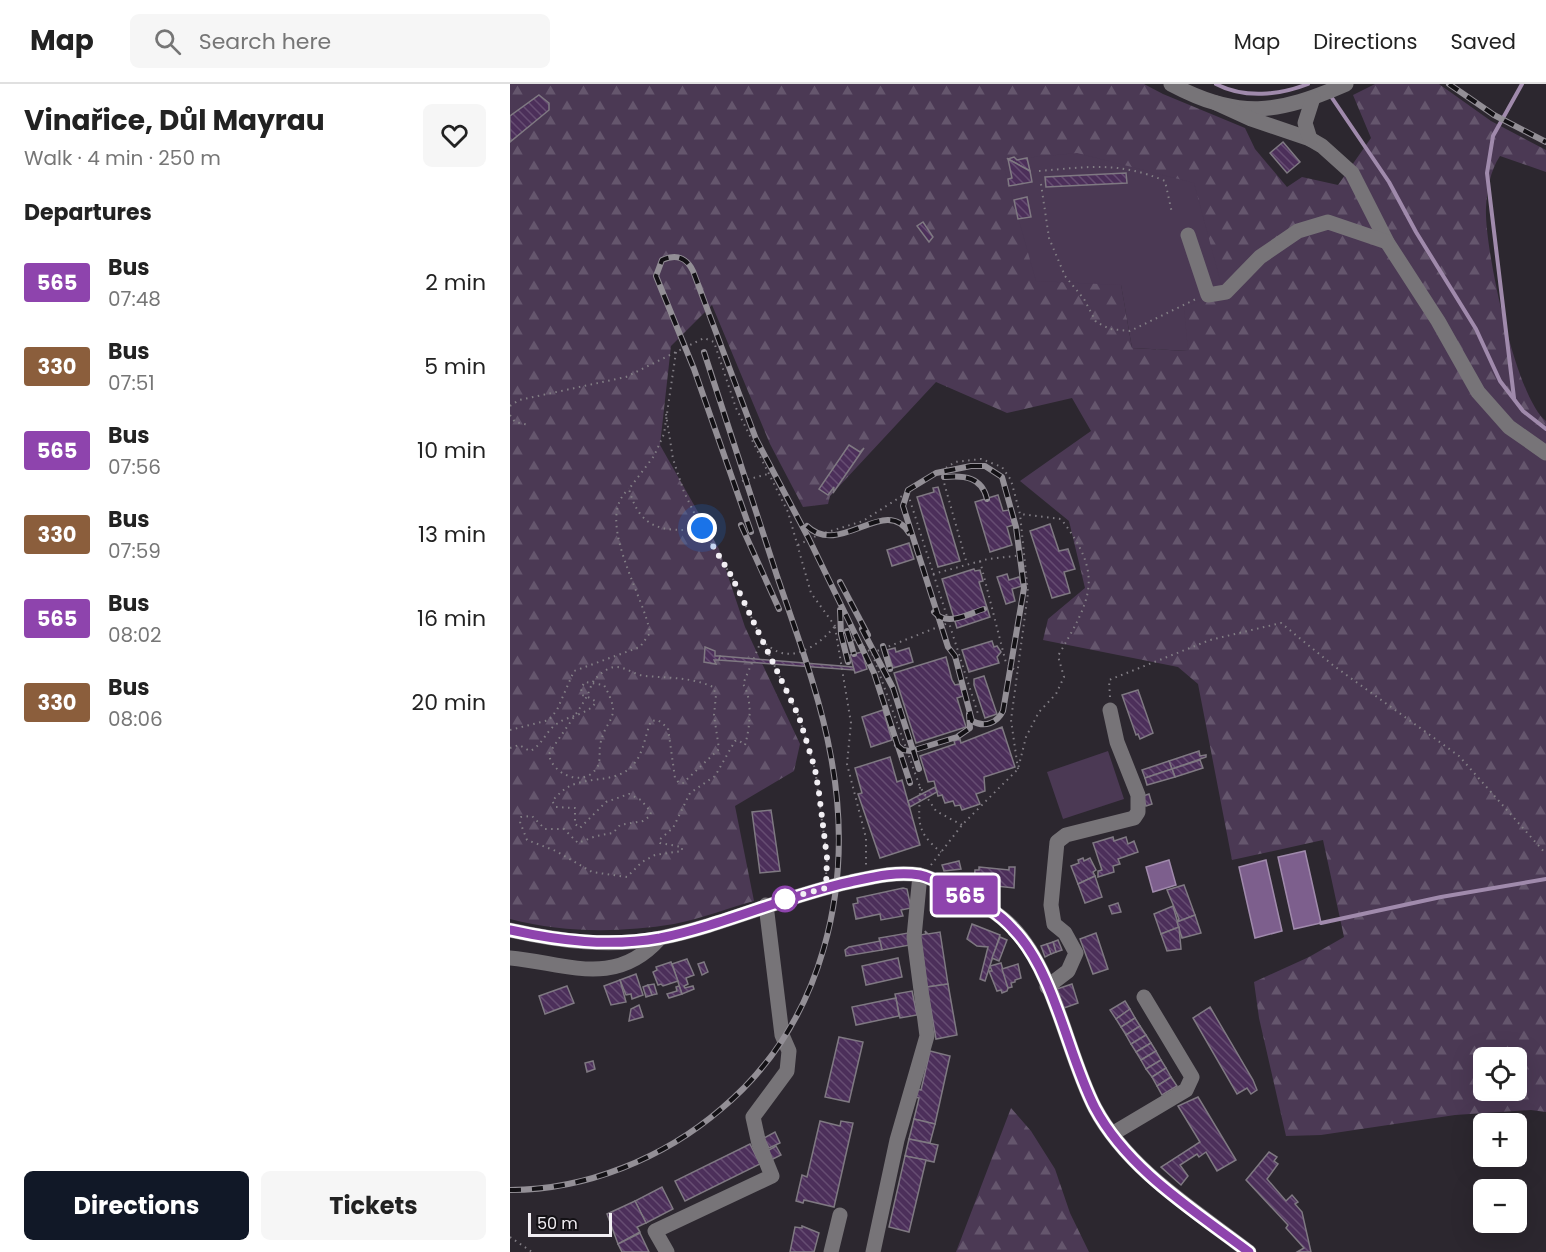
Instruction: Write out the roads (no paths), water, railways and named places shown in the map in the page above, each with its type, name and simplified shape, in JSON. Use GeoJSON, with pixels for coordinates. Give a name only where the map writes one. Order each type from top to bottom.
{"type":"FeatureCollection","features":[{"type":"Feature","properties":{"kind":"street"},"geometry":{"type":"LineString","coordinates":[[1171,84],[1251,119],[1310,139],[1322,146],[1352,173],[1387,242],[1438,321],[1478,392],[1509,428],[1546,453]]}},
{"type":"Feature","properties":{"kind":"street"},"geometry":{"type":"LineString","coordinates":[[1216,103],[1263,110],[1279,108],[1342,85]]}},
{"type":"Feature","properties":{"kind":"street"},"geometry":{"type":"LineString","coordinates":[[1310,139],[1305,123],[1317,96]]}},
{"type":"Feature","properties":{"kind":"street"},"geometry":{"type":"LineString","coordinates":[[1188,235],[1208,295],[1226,292],[1260,257],[1298,231],[1328,222],[1387,242]]}},
{"type":"Feature","properties":{"kind":"street"},"geometry":{"type":"LineString","coordinates":[[1047,987],[1068,971],[1076,953],[1065,933],[1054,924],[1051,905],[1057,842],[1066,835],[1134,818],[1138,812],[1138,795],[1117,742],[1110,710]]}},
{"type":"Feature","properties":{"kind":"street"},"geometry":{"type":"LineString","coordinates":[[510,930],[584,943],[660,938],[766,905],[867,878],[904,874],[921,876],[986,905],[1013,928],[1029,949],[1047,987],[1096,1109],[1112,1134],[1130,1156],[1166,1188],[1249,1252]]}},
{"type":"Feature","properties":{"kind":"street"},"geometry":{"type":"LineString","coordinates":[[873,1252],[897,1140],[927,1036],[914,937],[921,876]]}},
{"type":"Feature","properties":{"kind":"street"},"geometry":{"type":"LineString","coordinates":[[667,1252],[655,1231],[772,1176],[759,1144],[753,1117],[788,1071],[789,1051],[782,1035],[766,905]]}},
{"type":"Feature","properties":{"kind":"street"},"geometry":{"type":"LineString","coordinates":[[510,958],[583,970],[600,969],[645,954],[660,938]]}},
{"type":"Feature","properties":{"kind":"street"},"geometry":{"type":"LineString","coordinates":[[1112,1134],[1186,1090],[1192,1077],[1144,997]]}},
{"type":"Feature","properties":{"kind":"street"},"geometry":{"type":"LineString","coordinates":[[831,1252],[840,1215]]}},
{"type":"Feature","properties":{"kind":"waterway"},"geometry":{"type":"LineString","coordinates":[[1216,84],[1238,92],[1262,94],[1286,91],[1308,84]]}},
{"type":"Feature","properties":{"kind":"waterway"},"geometry":{"type":"LineString","coordinates":[[1514,398],[1487,173],[1493,136],[1522,84]]}},
{"type":"Feature","properties":{"kind":"waterway"},"geometry":{"type":"LineString","coordinates":[[1330,95],[1389,182],[1416,232],[1476,329],[1500,381],[1523,411],[1546,429]]}},
{"type":"Feature","properties":{"kind":"waterway"},"geometry":{"type":"LineString","coordinates":[[1321,923],[1441,897],[1546,879]]}},
{"type":"Feature","properties":{"kind":"railway"},"geometry":{"type":"LineString","coordinates":[[1449,84],[1494,115],[1546,142]]}},
{"type":"Feature","properties":{"kind":"railway"},"geometry":{"type":"LineString","coordinates":[[751,532],[694,369],[656,276],[662,260],[667,258],[680,258],[693,271],[756,439],[809,539],[874,673],[910,783]]}},
{"type":"Feature","properties":{"kind":"railway"},"geometry":{"type":"LineString","coordinates":[[510,1190],[539,1189],[567,1184],[623,1168],[675,1142],[699,1127],[756,1074],[785,1036],[807,994],[824,949],[834,902],[838,854],[837,805],[831,757],[821,711],[807,665],[704,352]]}},
{"type":"Feature","properties":{"kind":"railway"},"geometry":{"type":"LineString","coordinates":[[971,466],[985,466],[1002,477],[1016,527],[1024,588],[1003,711],[994,721],[986,724],[972,721],[955,656],[948,647],[903,506],[908,490],[936,473],[971,466]]}},
{"type":"Feature","properties":{"kind":"railway"},"geometry":{"type":"LineString","coordinates":[[944,477],[958,476],[971,479],[981,486],[987,499]]}},
{"type":"Feature","properties":{"kind":"railway"},"geometry":{"type":"LineString","coordinates":[[807,526],[820,534],[834,535],[888,520],[899,523],[909,533]]}},
{"type":"Feature","properties":{"kind":"railway"},"geometry":{"type":"LineString","coordinates":[[741,525],[779,609]]}},
{"type":"Feature","properties":{"kind":"railway"},"geometry":{"type":"LineString","coordinates":[[840,582],[868,635]]}},
{"type":"Feature","properties":{"kind":"railway"},"geometry":{"type":"LineString","coordinates":[[934,612],[945,619],[951,619],[984,609]]}},
{"type":"Feature","properties":{"kind":"railway"},"geometry":{"type":"LineString","coordinates":[[840,610],[841,634],[848,662]]}},
{"type":"Feature","properties":{"kind":"railway"},"geometry":{"type":"LineString","coordinates":[[862,629],[893,688],[919,769]]}},
{"type":"Feature","properties":{"kind":"railway"},"geometry":{"type":"LineString","coordinates":[[847,631],[854,654]]}},
{"type":"Feature","properties":{"kind":"railway"},"geometry":{"type":"LineString","coordinates":[[883,646],[890,669]]}},
{"type":"Feature","properties":{"kind":"railway"},"geometry":{"type":"LineString","coordinates":[[897,745],[903,750],[911,751],[957,737],[970,728],[969,714]]}}]}
